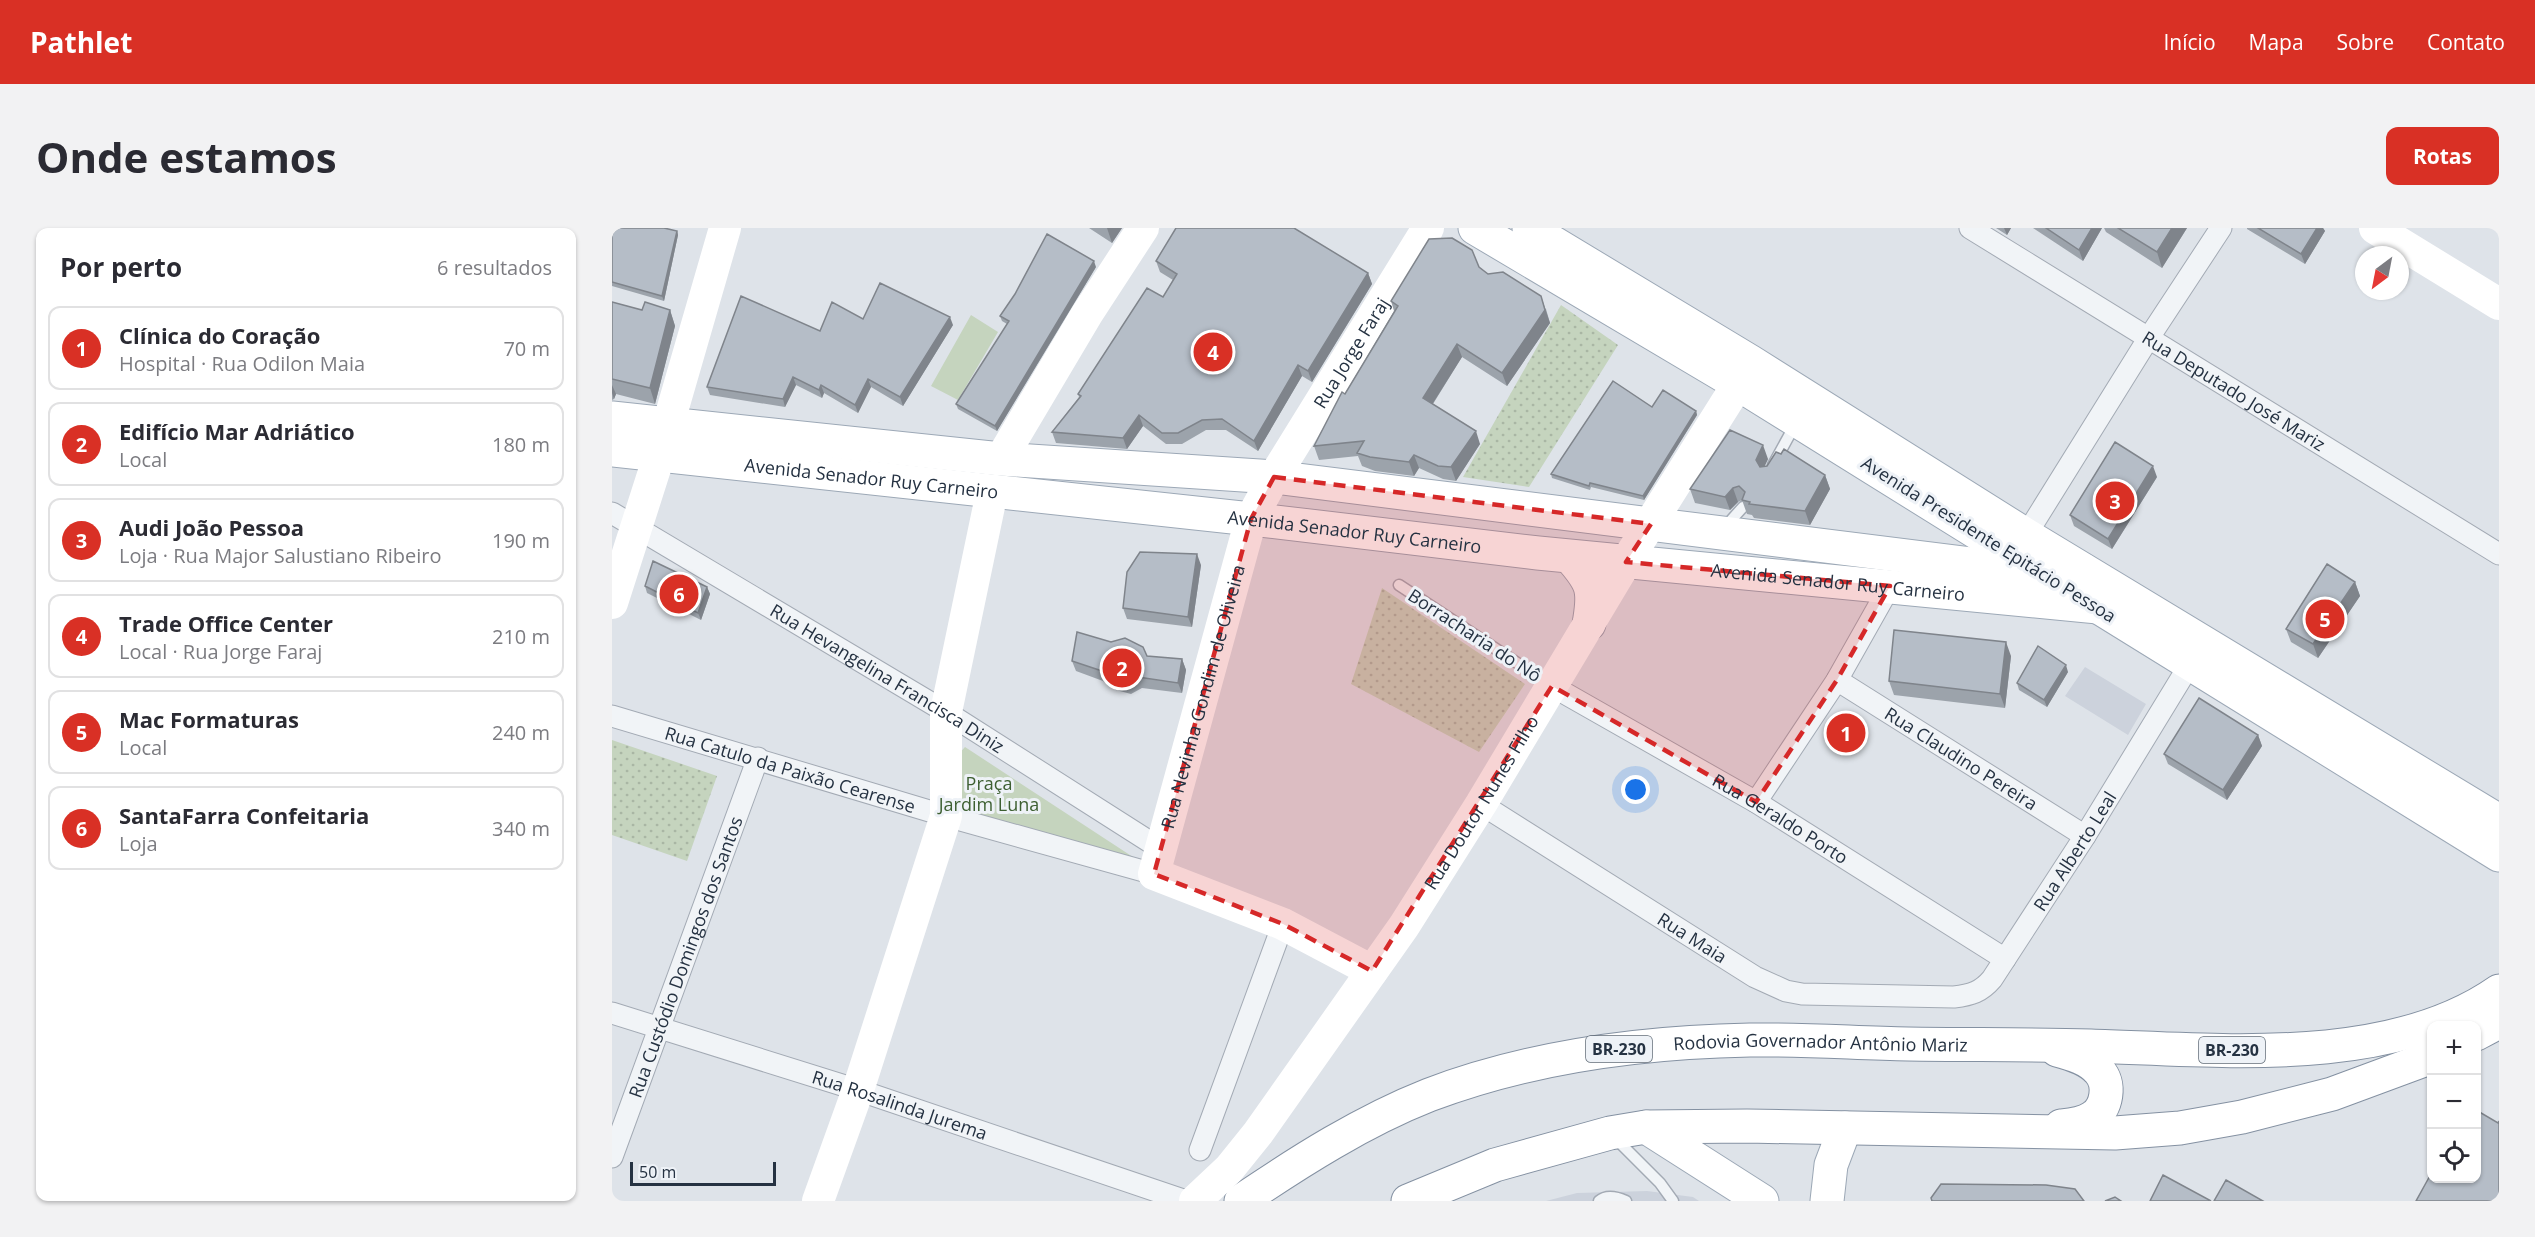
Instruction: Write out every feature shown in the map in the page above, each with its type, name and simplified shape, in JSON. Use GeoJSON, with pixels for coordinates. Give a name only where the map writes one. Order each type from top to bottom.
{"type":"FeatureCollection","features":[{"type":"Feature","properties":{"kind":"main road","name":"Avenida Presidente Epitácio Pessoa"},"geometry":{"type":"LineString","coordinates":[[1529,228],[1741,356],[2083,570],[2499,821]]}},
{"type":"Feature","properties":{"kind":"main road","name":"Avenida Presidente Epitácio Pessoa"},"geometry":{"type":"LineString","coordinates":[[1489,231],[2499,855]]}},
{"type":"Feature","properties":{"kind":"main road","name":"Avenida Senador Ruy Carneiro"},"geometry":{"type":"LineString","coordinates":[[612,418],[1001,459],[1274,477],[2042,573]]}},
{"type":"Feature","properties":{"kind":"main road","name":"Avenida Senador Ruy Carneiro"},"geometry":{"type":"LineString","coordinates":[[612,450],[1251,519],[1570,557],[2098,607]]}},
{"type":"Feature","properties":{"kind":"main road"},"geometry":{"type":"LineString","coordinates":[[1570,557],[1591,584],[1593,600],[1589,624]]}},
{"type":"Feature","properties":{"kind":"main road"},"geometry":{"type":"LineString","coordinates":[[2042,573],[2083,570]]}},
{"type":"Feature","properties":{"kind":"main road","name":"Rodovia Governador Antônio Mariz"},"geometry":{"type":"LineString","coordinates":[[1241,1201],[1351,1132],[1428,1096],[1504,1071],[1571,1056],[1650,1046],[1752,1040],[2031,1044],[2229,1050],[2320,1047],[2384,1039],[2429,1027],[2482,1003],[2499,991]]}},
{"type":"Feature","properties":{"kind":"main road"},"geometry":{"type":"LineString","coordinates":[[2481,1031],[2499,1022]]}},
{"type":"Feature","properties":{"kind":"main road"},"geometry":{"type":"LineString","coordinates":[[2011,1131],[2076,1124],[2091,1119],[2098,1113],[2105,1099],[2105,1081],[2100,1071],[2091,1064],[2063,1051],[2031,1044]]}},
{"type":"Feature","properties":{"kind":"main road"},"geometry":{"type":"LineString","coordinates":[[1408,1201],[1495,1165],[1610,1133],[1646,1127],[1747,1126],[2115,1133],[2180,1128],[2221,1121],[2332,1094],[2427,1059]]}},
{"type":"Feature","properties":{"kind":"main road"},"geometry":{"type":"LineString","coordinates":[[1646,1127],[1762,1201]]}},
{"type":"Feature","properties":{"kind":"main road"},"geometry":{"type":"LineString","coordinates":[[1827,1201],[1831,1166],[1845,1128]]}},
{"type":"Feature","properties":{"kind":"street"},"geometry":{"type":"LineString","coordinates":[[612,603],[624,521],[659,456],[725,228]]}},
{"type":"Feature","properties":{"kind":"street"},"geometry":{"type":"LineString","coordinates":[[1001,459],[1087,314],[1143,228]]}},
{"type":"Feature","properties":{"kind":"street","name":"Rua Jorge Faraj"},"geometry":{"type":"LineString","coordinates":[[1251,519],[1274,477],[1428,228]]}},
{"type":"Feature","properties":{"kind":"street","name":"Rua Deputado José Mariz"},"geometry":{"type":"LineString","coordinates":[[1970,228],[2499,554]]}},
{"type":"Feature","properties":{"kind":"street"},"geometry":{"type":"LineString","coordinates":[[2026,535],[2148,339],[2221,228]]}},
{"type":"Feature","properties":{"kind":"street"},"geometry":{"type":"LineString","coordinates":[[2375,228],[2499,304]]}},
{"type":"Feature","properties":{"kind":"street","name":"Rua Doutor Nunes Filho"},"geometry":{"type":"LineString","coordinates":[[1195,1201],[1229,1168],[1258,1133],[1404,926],[1481,804],[1626,562],[1738,384]]}},
{"type":"Feature","properties":{"kind":"street"},"geometry":{"type":"LineString","coordinates":[[818,1201],[858,1090],[946,816],[946,712],[992,492]]}},
{"type":"Feature","properties":{"kind":"street","name":"Rua Nevinha Gondim de Oliveira"},"geometry":{"type":"LineString","coordinates":[[1157,862],[1251,519]]}},
{"type":"Feature","properties":{"kind":"street","name":"Rua Hevangelina Francisca Diniz"},"geometry":{"type":"LineString","coordinates":[[624,521],[946,712],[1157,862]]}},
{"type":"Feature","properties":{"kind":"street"},"geometry":{"type":"LineString","coordinates":[[1756,802],[1837,680],[1890,586]]}},
{"type":"Feature","properties":{"kind":"street","name":"Rua Alberto Leal"},"geometry":{"type":"LineString","coordinates":[[1929,996],[1954,997],[1977,992],[1992,979],[2085,836],[2190,664]]}},
{"type":"Feature","properties":{"kind":"street","name":"Rua Claudino Pereira"},"geometry":{"type":"LineString","coordinates":[[1837,680],[2085,836]]}},
{"type":"Feature","properties":{"kind":"street","name":"Rua Geraldo Porto"},"geometry":{"type":"LineString","coordinates":[[1552,686],[1756,802],[2005,959]]}},
{"type":"Feature","properties":{"kind":"street","name":"Rua Catulo da Paixão Cearense"},"geometry":{"type":"LineString","coordinates":[[612,716],[946,816],[1157,862],[1372,971]]}},
{"type":"Feature","properties":{"kind":"street","name":"Rua Custódio Domingos dos Santos"},"geometry":{"type":"LineString","coordinates":[[612,1157],[758,758]]}},
{"type":"Feature","properties":{"kind":"street","name":"Rua Maia"},"geometry":{"type":"LineString","coordinates":[[1481,804],[1764,981],[1802,994],[1929,996]]}},
{"type":"Feature","properties":{"kind":"street"},"geometry":{"type":"LineString","coordinates":[[1200,1150],[1283,924]]}},
{"type":"Feature","properties":{"kind":"street","name":"Rua Rosalinda Jurema"},"geometry":{"type":"LineString","coordinates":[[612,1013],[858,1090],[1186,1201]]}},
{"type":"Feature","properties":{"kind":"lane"},"geometry":{"type":"LineString","coordinates":[[1768,474],[1797,420]]}},
{"type":"Feature","properties":{"kind":"lane"},"geometry":{"type":"LineString","coordinates":[[1720,532],[1743,507]]}},
{"type":"Feature","properties":{"kind":"lane","name":"Borracharia do Nô"},"geometry":{"type":"LineString","coordinates":[[1399,585],[1552,686]]}},
{"type":"Feature","properties":{"kind":"lane"},"geometry":{"type":"LineString","coordinates":[[1610,1133],[1660,1183],[1673,1201]]}},
{"type":"Feature","properties":{"kind":"lane"},"geometry":{"type":"LineString","coordinates":[[1599,1201],[1605,1197],[1626,1201]]}},
{"type":"Feature","properties":{"kind":"highlighted area"},"geometry":{"type":"Polygon","coordinates":[[[1274,477],[1651,524],[1626,562],[1890,586],[1837,680],[1756,802],[1552,686],[1372,971],[1283,924],[1154,874],[1251,519],[1274,477]]]}},
{"type":"Feature","properties":{"kind":"shaded area"},"geometry":{"type":"Polygon","coordinates":[[[2085,667],[2146,704],[2128,735],[2065,696],[2085,667]]]}},
{"type":"Feature","properties":{"kind":"shaded area"},"geometry":{"type":"Polygon","coordinates":[[[1647,1191],[1693,1197],[1699,1201],[1546,1201],[1577,1193],[1647,1191]]]}},
{"type":"Feature","properties":{"kind":"green space"},"geometry":{"type":"Polygon","coordinates":[[[1561,305],[1618,345],[1529,487],[1463,477],[1561,305]]]}},
{"type":"Feature","properties":{"kind":"green space"},"geometry":{"type":"Polygon","coordinates":[[[971,315],[998,332],[958,400],[931,386],[971,315]]]}},
{"type":"Feature","properties":{"kind":"green space"},"geometry":{"type":"Polygon","coordinates":[[[1382,588],[1525,684],[1479,752],[1351,684],[1382,588]]]}},
{"type":"Feature","properties":{"kind":"green space"},"geometry":{"type":"Polygon","coordinates":[[[612,740],[717,776],[687,861],[612,835],[612,740]]]}},
{"type":"Feature","properties":{"kind":"green space","name":"Praça Jardim Luna"},"geometry":{"type":"Polygon","coordinates":[[[965,747],[1136,859],[965,815],[954,759],[965,747]]]}},
{"type":"Feature","properties":{"kind":"building"},"geometry":{"type":"Polygon","coordinates":[[[612,228],[664,228],[677,231],[662,296],[612,282],[612,228]]]}},
{"type":"Feature","properties":{"kind":"building"},"geometry":{"type":"Polygon","coordinates":[[[1176,228],[1294,228],[1368,273],[1308,371],[1298,365],[1254,441],[1222,419],[1202,420],[1178,433],[1162,433],[1139,415],[1123,438],[1052,432],[1081,396],[1078,394],[1147,288],[1163,297],[1177,274],[1156,261],[1176,228]]]}},
{"type":"Feature","properties":{"kind":"building"},"geometry":{"type":"Polygon","coordinates":[[[2046,228],[2092,228],[2079,250],[2046,228]]]}},
{"type":"Feature","properties":{"kind":"building"},"geometry":{"type":"Polygon","coordinates":[[[2118,228],[2172,228],[2157,252],[2118,228]]]}},
{"type":"Feature","properties":{"kind":"building"},"geometry":{"type":"Polygon","coordinates":[[[2258,228],[2317,228],[2301,254],[2258,228]]]}},
{"type":"Feature","properties":{"kind":"building"},"geometry":{"type":"Polygon","coordinates":[[[1047,234],[1094,261],[995,426],[956,404],[1009,321],[1000,316],[1015,294],[1047,234]]]}},
{"type":"Feature","properties":{"kind":"building"},"geometry":{"type":"Polygon","coordinates":[[[1452,238],[1472,250],[1479,267],[1488,274],[1503,272],[1541,296],[1545,310],[1502,373],[1457,344],[1423,398],[1476,431],[1451,467],[1438,466],[1414,455],[1409,462],[1357,453],[1364,441],[1314,446],[1342,392],[1345,394],[1398,306],[1391,301],[1429,239],[1452,238]]]}},
{"type":"Feature","properties":{"kind":"building"},"geometry":{"type":"Polygon","coordinates":[[[880,283],[950,317],[900,397],[868,379],[855,405],[821,385],[819,390],[793,377],[783,399],[707,387],[741,296],[820,331],[832,302],[863,319],[880,283]]]}},
{"type":"Feature","properties":{"kind":"building"},"geometry":{"type":"Polygon","coordinates":[[[612,302],[642,310],[645,302],[670,310],[650,388],[612,379],[612,302]]]}},
{"type":"Feature","properties":{"kind":"building"},"geometry":{"type":"Polygon","coordinates":[[[1613,381],[1652,407],[1663,390],[1696,411],[1643,496],[1590,483],[1589,486],[1551,474],[1613,381]]]}},
{"type":"Feature","properties":{"kind":"building"},"geometry":{"type":"Polygon","coordinates":[[[1730,430],[1763,445],[1756,460],[1760,467],[1767,466],[1776,452],[1781,454],[1784,449],[1825,475],[1805,511],[1749,504],[1750,502],[1742,500],[1745,492],[1739,486],[1733,488],[1725,497],[1690,489],[1730,430]]]}},
{"type":"Feature","properties":{"kind":"building"},"geometry":{"type":"Polygon","coordinates":[[[2115,442],[2153,466],[2108,539],[2070,515],[2115,442]]]}},
{"type":"Feature","properties":{"kind":"building"},"geometry":{"type":"Polygon","coordinates":[[[1140,552],[1197,554],[1188,617],[1123,608],[1127,572],[1140,552]]]}},
{"type":"Feature","properties":{"kind":"building"},"geometry":{"type":"Polygon","coordinates":[[[653,561],[707,587],[698,613],[645,586],[653,561]]]}},
{"type":"Feature","properties":{"kind":"building"},"geometry":{"type":"Polygon","coordinates":[[[2327,564],[2355,582],[2313,644],[2286,629],[2327,564]]]}},
{"type":"Feature","properties":{"kind":"building"},"geometry":{"type":"Polygon","coordinates":[[[1894,630],[2006,642],[2000,694],[1889,681],[1894,630]]]}},
{"type":"Feature","properties":{"kind":"building"},"geometry":{"type":"Polygon","coordinates":[[[1077,632],[1111,642],[1125,638],[1143,647],[1147,656],[1182,659],[1178,683],[1138,677],[1127,683],[1112,679],[1099,670],[1072,661],[1077,632]]]}},
{"type":"Feature","properties":{"kind":"building"},"geometry":{"type":"Polygon","coordinates":[[[2038,646],[2066,665],[2044,700],[2017,683],[2038,646]]]}},
{"type":"Feature","properties":{"kind":"building"},"geometry":{"type":"Polygon","coordinates":[[[2199,698],[2258,735],[2223,790],[2164,754],[2199,698]]]}},
{"type":"Feature","properties":{"kind":"building"},"geometry":{"type":"Polygon","coordinates":[[[2481,1113],[2498,1123],[2499,1121],[2499,1201],[2416,1201],[2427,1181],[2427,1183],[2481,1183],[2481,1113]]]}},
{"type":"Feature","properties":{"kind":"building"},"geometry":{"type":"Polygon","coordinates":[[[2163,1175],[2211,1201],[2150,1201],[2163,1175]]]}},
{"type":"Feature","properties":{"kind":"building"},"geometry":{"type":"Polygon","coordinates":[[[2226,1180],[2263,1201],[2214,1201],[2226,1180]]]}},
{"type":"Feature","properties":{"kind":"building"},"geometry":{"type":"Polygon","coordinates":[[[1941,1184],[2046,1185],[2075,1189],[2084,1201],[1932,1201],[1931,1198],[1941,1184]]]}},
{"type":"Feature","properties":{"kind":"building"},"geometry":{"type":"Polygon","coordinates":[[[2115,1197],[2121,1201],[2105,1201],[2115,1197]]]}},
{"type":"Feature","properties":{"kind":"place","name":"Trade Office Center"},"geometry":{"type":"Point","coordinates":[1213,352]}},
{"type":"Feature","properties":{"kind":"place","name":"Audi João Pessoa"},"geometry":{"type":"Point","coordinates":[2115,501]}},
{"type":"Feature","properties":{"kind":"place","name":"SantaFarra Confeitaria"},"geometry":{"type":"Point","coordinates":[679,594]}},
{"type":"Feature","properties":{"kind":"place","name":"Mac Formaturas"},"geometry":{"type":"Point","coordinates":[2325,619]}},
{"type":"Feature","properties":{"kind":"place","name":"Edifício Mar Adriático"},"geometry":{"type":"Point","coordinates":[1122,668]}},
{"type":"Feature","properties":{"kind":"place","name":"Clínica do Coração"},"geometry":{"type":"Point","coordinates":[1846,733]}}]}
